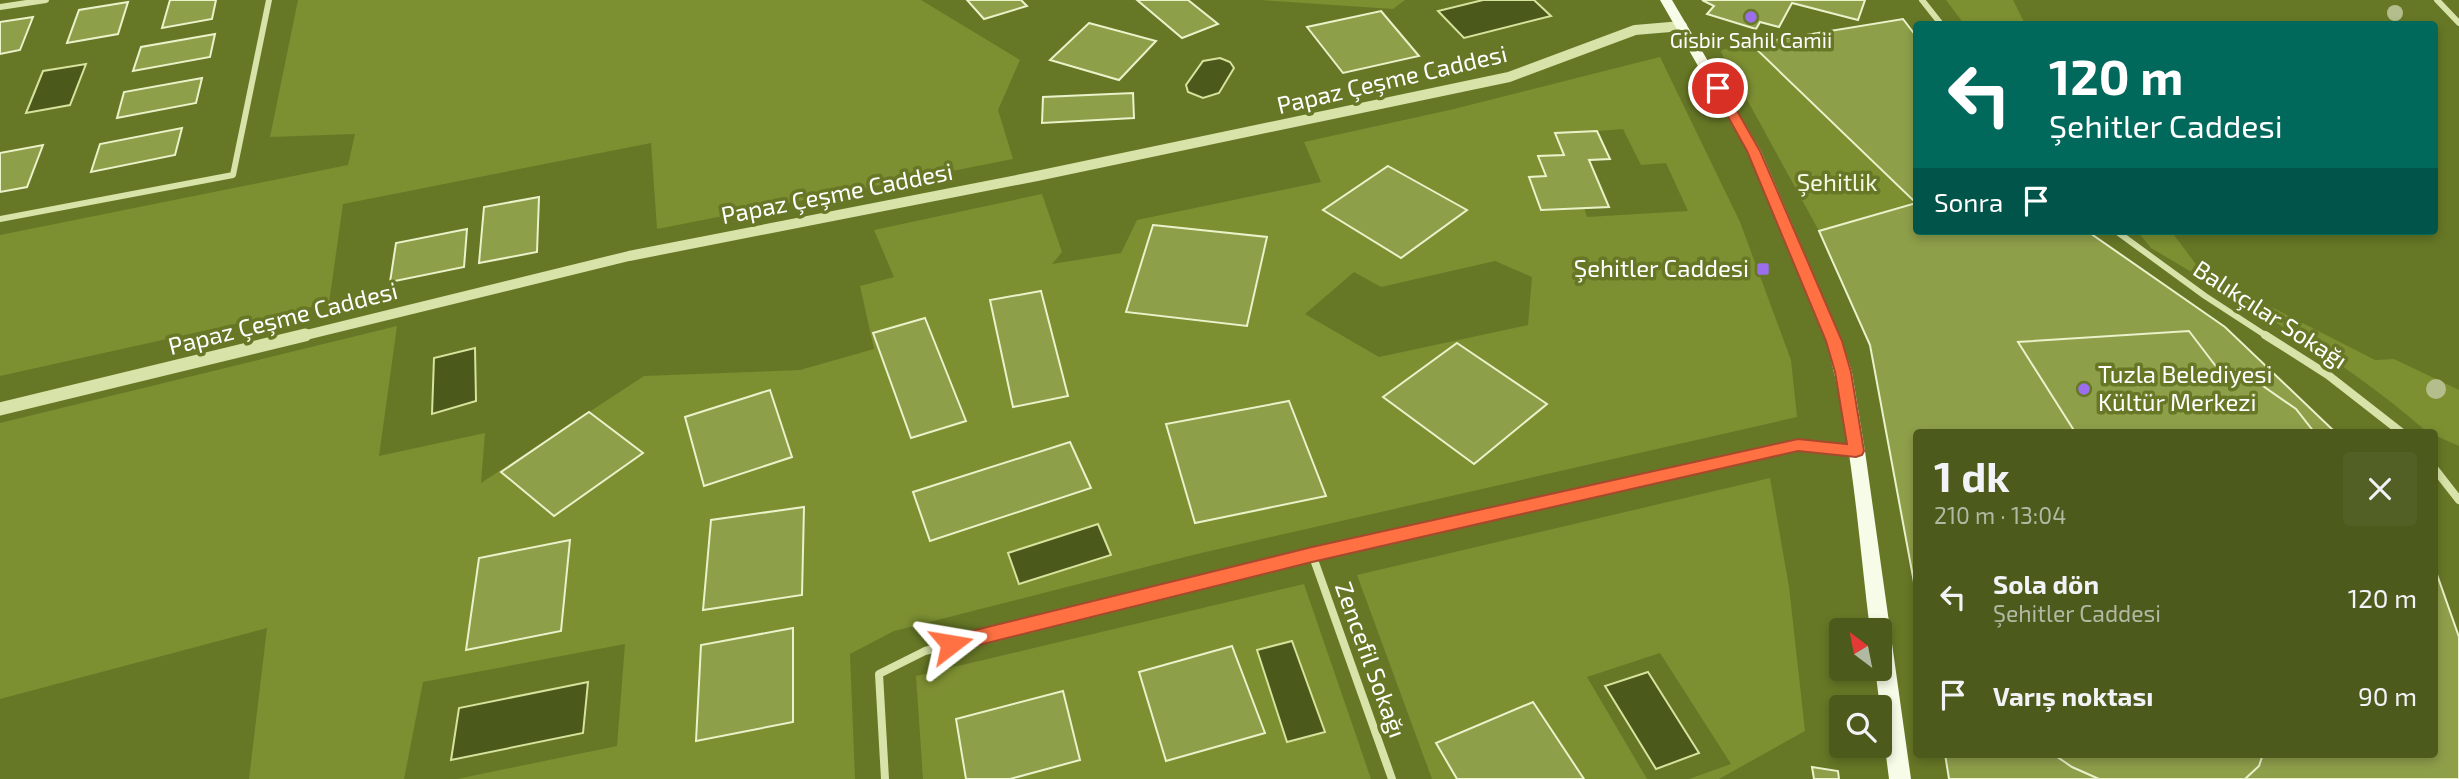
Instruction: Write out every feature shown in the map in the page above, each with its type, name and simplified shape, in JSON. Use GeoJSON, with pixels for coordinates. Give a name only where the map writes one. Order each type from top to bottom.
{"type":"FeatureCollection","features":[{"type":"Feature","properties":{"kind":"main road"},"geometry":{"type":"LineString","coordinates":[[1667,0],[1754,151],[1825,318],[1843,372],[1900,779]]}},
{"type":"Feature","properties":{"kind":"street"},"geometry":{"type":"LineString","coordinates":[[0,7],[46,0]]}},
{"type":"Feature","properties":{"kind":"street"},"geometry":{"type":"LineString","coordinates":[[0,219],[233,175],[269,0]]}},
{"type":"Feature","properties":{"kind":"street"},"geometry":{"type":"LineString","coordinates":[[1922,0],[1939,21]]}},
{"type":"Feature","properties":{"kind":"street"},"geometry":{"type":"LineString","coordinates":[[2437,0],[2459,23]]}},
{"type":"Feature","properties":{"kind":"street","name":"Papaz Çeşme Caddesi"},"geometry":{"type":"LineString","coordinates":[[0,409],[629,256],[1037,176],[1509,77],[1635,30],[1682,26]]}},
{"type":"Feature","properties":{"kind":"street","name":"Balıkçılar Sokağı"},"geometry":{"type":"LineString","coordinates":[[2121,235],[2205,296],[2328,375],[2397,429]]}},
{"type":"Feature","properties":{"kind":"street"},"geometry":{"type":"LineString","coordinates":[[885,779],[879,674],[925,651],[1312,555],[1798,445],[1856,451]]}},
{"type":"Feature","properties":{"kind":"street"},"geometry":{"type":"LineString","coordinates":[[2438,473],[2459,500]]}},
{"type":"Feature","properties":{"kind":"street","name":"Zencefil Sokağı"},"geometry":{"type":"LineString","coordinates":[[1312,555],[1392,779]]}},
{"type":"Feature","properties":{"kind":"green space"},"geometry":{"type":"Polygon","coordinates":[[[298,0],[921,0],[1020,60],[998,110],[1013,159],[657,229],[651,143],[343,204],[329,303],[0,376],[0,235],[348,165],[355,134],[270,137],[298,0]]]}},
{"type":"Feature","properties":{"kind":"green space"},"geometry":{"type":"Polygon","coordinates":[[[1260,0],[1405,0],[1393,9],[1260,0]]]}},
{"type":"Feature","properties":{"kind":"green space"},"geometry":{"type":"Polygon","coordinates":[[[1946,0],[2013,0],[2024,21],[1962,21],[1946,0]]]}},
{"type":"Feature","properties":{"kind":"green space","name":"Şehitlik"},"geometry":{"type":"Polygon","coordinates":[[[1751,44],[1913,200],[1913,204],[1819,231],[1720,50],[1751,44]]]}},
{"type":"Feature","properties":{"kind":"green space"},"geometry":{"type":"Polygon","coordinates":[[[1660,57],[1740,222],[1791,360],[1797,417],[1197,554],[894,631],[850,654],[855,779],[457,779],[617,746],[625,644],[423,682],[404,779],[249,779],[267,628],[0,699],[0,423],[397,326],[379,456],[485,433],[481,483],[644,376],[800,370],[874,349],[860,286],[894,277],[874,230],[1042,194],[1062,252],[1052,264],[1121,253],[1137,220],[1321,182],[1304,142],[1454,109],[1660,57]],[[1623,129],[1598,131],[1610,159],[1590,161],[1609,207],[1584,208],[1587,217],[1688,211],[1666,163],[1641,165],[1623,129]],[[1495,261],[1381,287],[1354,272],[1305,314],[1379,357],[1528,325],[1532,277],[1495,261]]]}},
{"type":"Feature","properties":{"kind":"green space"},"geometry":{"type":"Polygon","coordinates":[[[2140,235],[2174,235],[2201,271],[2375,360],[2394,359],[2459,390],[2459,446],[2438,437],[2438,429],[2424,429],[2361,379],[2258,311],[2151,248],[2140,235]]]}},
{"type":"Feature","properties":{"kind":"green space"},"geometry":{"type":"Polygon","coordinates":[[[1770,478],[1789,587],[1805,731],[1719,779],[1689,779],[1731,764],[1660,653],[1587,677],[1647,779],[1432,779],[1357,575],[1770,478]]]}},
{"type":"Feature","properties":{"kind":"green space"},"geometry":{"type":"Polygon","coordinates":[[[1304,584],[1371,779],[923,779],[916,676],[1304,584]]]}},
{"type":"Feature","properties":{"kind":"shaded area"},"geometry":{"type":"Polygon","coordinates":[[[1483,0],[1534,0],[1551,16],[1464,38],[1438,11],[1483,0]]]}},
{"type":"Feature","properties":{"kind":"shaded area"},"geometry":{"type":"Polygon","coordinates":[[[1220,58],[1230,62],[1234,68],[1219,93],[1203,98],[1188,92],[1186,85],[1203,61],[1220,58]]]}},
{"type":"Feature","properties":{"kind":"shaded area"},"geometry":{"type":"Polygon","coordinates":[[[86,64],[70,105],[26,113],[43,71],[86,64]]]}},
{"type":"Feature","properties":{"kind":"shaded area"},"geometry":{"type":"Polygon","coordinates":[[[475,348],[476,401],[432,414],[434,358],[475,348]]]}},
{"type":"Feature","properties":{"kind":"shaded area"},"geometry":{"type":"Polygon","coordinates":[[[1098,524],[1111,555],[1019,584],[1008,553],[1098,524]]]}},
{"type":"Feature","properties":{"kind":"shaded area"},"geometry":{"type":"Polygon","coordinates":[[[1292,641],[1325,732],[1287,742],[1257,650],[1292,641]]]}},
{"type":"Feature","properties":{"kind":"shaded area"},"geometry":{"type":"Polygon","coordinates":[[[1648,672],[1699,753],[1656,769],[1605,686],[1648,672]]]}},
{"type":"Feature","properties":{"kind":"shaded area"},"geometry":{"type":"Polygon","coordinates":[[[588,682],[583,733],[451,760],[459,708],[588,682]]]}},
{"type":"Feature","properties":{"kind":"building"},"geometry":{"type":"Polygon","coordinates":[[[170,0],[216,0],[212,19],[162,28],[170,0]]]}},
{"type":"Feature","properties":{"kind":"building"},"geometry":{"type":"Polygon","coordinates":[[[967,0],[1021,0],[1027,6],[984,19],[967,0]]]}},
{"type":"Feature","properties":{"kind":"building"},"geometry":{"type":"Polygon","coordinates":[[[1137,0],[1188,0],[1218,24],[1182,38],[1137,0]]]}},
{"type":"Feature","properties":{"kind":"building","name":"Gisbir Sahil Camii"},"geometry":{"type":"Polygon","coordinates":[[[1702,0],[1865,0],[1858,20],[1792,3],[1779,27],[1760,22],[1756,29],[1707,14],[1714,6],[1702,0]]]}},
{"type":"Feature","properties":{"kind":"building"},"geometry":{"type":"Polygon","coordinates":[[[128,2],[118,34],[67,43],[79,10],[128,2]]]}},
{"type":"Feature","properties":{"kind":"building"},"geometry":{"type":"Polygon","coordinates":[[[1381,11],[1419,56],[1343,73],[1307,27],[1381,11]]]}},
{"type":"Feature","properties":{"kind":"building"},"geometry":{"type":"Polygon","coordinates":[[[33,17],[20,50],[0,54],[0,22],[33,17]]]}},
{"type":"Feature","properties":{"kind":"building"},"geometry":{"type":"Polygon","coordinates":[[[1903,19],[1913,32],[1913,200],[1751,44],[1903,19]]]}},
{"type":"Feature","properties":{"kind":"building"},"geometry":{"type":"Polygon","coordinates":[[[1089,23],[1156,41],[1119,80],[1050,60],[1089,23]]]}},
{"type":"Feature","properties":{"kind":"building"},"geometry":{"type":"Polygon","coordinates":[[[215,34],[210,57],[133,71],[141,47],[215,34]]]}},
{"type":"Feature","properties":{"kind":"building"},"geometry":{"type":"Polygon","coordinates":[[[202,78],[196,103],[117,118],[124,92],[202,78]]]}},
{"type":"Feature","properties":{"kind":"building"},"geometry":{"type":"Polygon","coordinates":[[[1133,93],[1134,118],[1042,123],[1043,97],[1133,93]]]}},
{"type":"Feature","properties":{"kind":"building"},"geometry":{"type":"Polygon","coordinates":[[[182,128],[175,155],[91,172],[100,144],[182,128]]]}},
{"type":"Feature","properties":{"kind":"building"},"geometry":{"type":"Polygon","coordinates":[[[1597,131],[1610,159],[1589,160],[1609,207],[1541,210],[1529,177],[1546,176],[1538,156],[1564,155],[1555,133],[1597,131]]]}},
{"type":"Feature","properties":{"kind":"building"},"geometry":{"type":"Polygon","coordinates":[[[43,145],[27,187],[0,192],[0,153],[43,145]]]}},
{"type":"Feature","properties":{"kind":"building"},"geometry":{"type":"Polygon","coordinates":[[[1388,166],[1467,210],[1401,258],[1323,210],[1388,166]]]}},
{"type":"Feature","properties":{"kind":"building"},"geometry":{"type":"Polygon","coordinates":[[[539,197],[537,252],[479,263],[484,207],[539,197]]]}},
{"type":"Feature","properties":{"kind":"building","name":"Tuzla Belediyesi Kültür Merkezi"},"geometry":{"type":"Polygon","coordinates":[[[1913,204],[1913,235],[2093,235],[2225,327],[2332,429],[1913,429],[1913,577],[1870,345],[1819,231],[1913,204]]]}},
{"type":"Feature","properties":{"kind":"building"},"geometry":{"type":"Polygon","coordinates":[[[1153,225],[1267,237],[1247,326],[1126,312],[1153,225]]]}},
{"type":"Feature","properties":{"kind":"building"},"geometry":{"type":"Polygon","coordinates":[[[467,229],[464,267],[390,282],[396,243],[467,229]]]}},
{"type":"Feature","properties":{"kind":"building"},"geometry":{"type":"Polygon","coordinates":[[[1041,291],[1068,396],[1013,407],[990,300],[1041,291]]]}},
{"type":"Feature","properties":{"kind":"building"},"geometry":{"type":"Polygon","coordinates":[[[925,318],[966,421],[911,438],[873,333],[925,318]]]}},
{"type":"Feature","properties":{"kind":"building"},"geometry":{"type":"Polygon","coordinates":[[[2189,331],[2221,373],[2240,370],[2296,409],[2312,429],[2073,429],[2018,342],[2189,331]]]}},
{"type":"Feature","properties":{"kind":"building"},"geometry":{"type":"Polygon","coordinates":[[[1457,343],[1547,404],[1474,464],[1383,397],[1457,343]]]}},
{"type":"Feature","properties":{"kind":"building"},"geometry":{"type":"Polygon","coordinates":[[[770,390],[792,457],[704,486],[685,417],[770,390]]]}},
{"type":"Feature","properties":{"kind":"building"},"geometry":{"type":"Polygon","coordinates":[[[1289,401],[1326,496],[1195,523],[1166,424],[1289,401]]]}},
{"type":"Feature","properties":{"kind":"building"},"geometry":{"type":"Polygon","coordinates":[[[589,412],[643,453],[554,516],[501,472],[589,412]]]}},
{"type":"Feature","properties":{"kind":"building"},"geometry":{"type":"Polygon","coordinates":[[[1070,442],[1091,488],[930,541],[913,492],[1070,442]]]}},
{"type":"Feature","properties":{"kind":"building"},"geometry":{"type":"Polygon","coordinates":[[[804,507],[802,595],[703,610],[711,520],[804,507]]]}},
{"type":"Feature","properties":{"kind":"building"},"geometry":{"type":"Polygon","coordinates":[[[570,540],[561,631],[466,650],[479,558],[570,540]]]}},
{"type":"Feature","properties":{"kind":"building"},"geometry":{"type":"Polygon","coordinates":[[[2438,577],[2459,637],[2459,779],[1949,779],[1946,758],[2438,758],[2438,577]]]}},
{"type":"Feature","properties":{"kind":"building"},"geometry":{"type":"Polygon","coordinates":[[[793,628],[793,722],[696,741],[701,645],[793,628]]]}},
{"type":"Feature","properties":{"kind":"building"},"geometry":{"type":"Polygon","coordinates":[[[1232,646],[1265,733],[1166,761],[1139,672],[1232,646]]]}},
{"type":"Feature","properties":{"kind":"building"},"geometry":{"type":"Polygon","coordinates":[[[1063,691],[1080,760],[1010,779],[966,779],[956,719],[1063,691]]]}},
{"type":"Feature","properties":{"kind":"building"},"geometry":{"type":"Polygon","coordinates":[[[1533,702],[1584,779],[1457,779],[1436,743],[1533,702]]]}},
{"type":"Feature","properties":{"kind":"building"},"geometry":{"type":"Polygon","coordinates":[[[2059,758],[2262,758],[2259,766],[2245,779],[2099,779],[2059,758]]]}},
{"type":"Feature","properties":{"kind":"building"},"geometry":{"type":"Polygon","coordinates":[[[1812,767],[1838,771],[1839,779],[1814,779],[1812,767]]]}},
{"type":"Feature","properties":{"kind":"place","name":"Gisbir Sahil Camii"},"geometry":{"type":"Point","coordinates":[1751,17]}},
{"type":"Feature","properties":{"kind":"place","name":"Şehitler Caddesi"},"geometry":{"type":"Point","coordinates":[1763,269]}},
{"type":"Feature","properties":{"kind":"place","name":"Tuzla Belediyesi Kültür Merkezi"},"geometry":{"type":"Point","coordinates":[2084,389]}},
{"type":"Feature","properties":{"kind":"route"},"geometry":{"type":"LineString","coordinates":[[951,644],[1312,555],[1798,445],[1856,451],[1843,372],[1834,341],[1754,151],[1718,88]]}}]}
